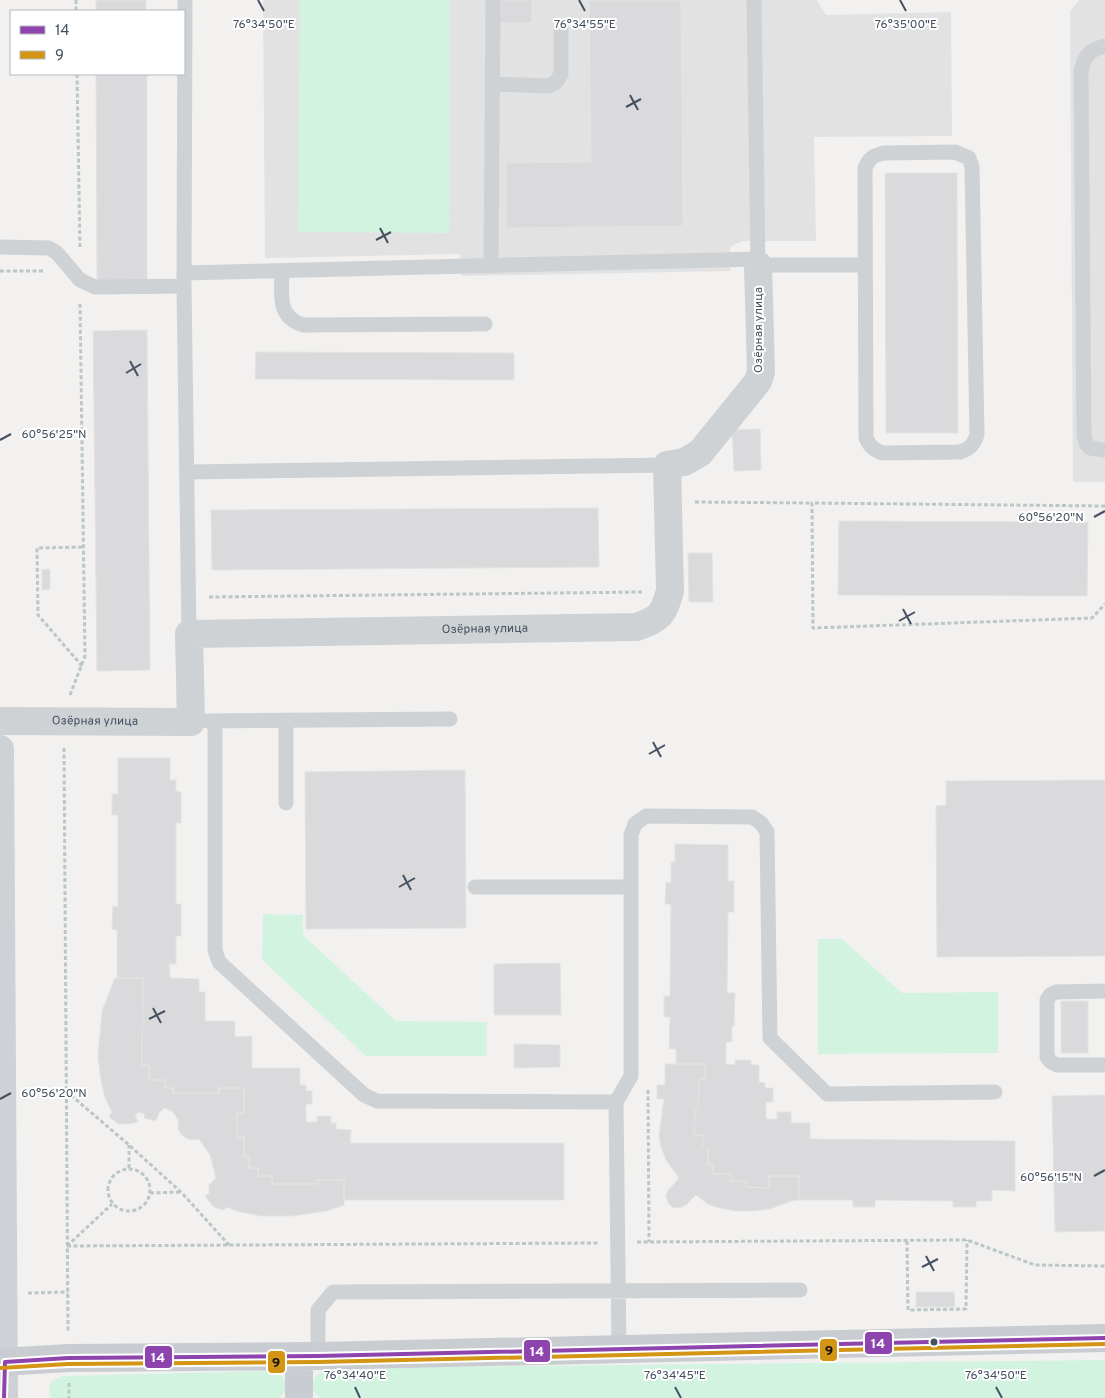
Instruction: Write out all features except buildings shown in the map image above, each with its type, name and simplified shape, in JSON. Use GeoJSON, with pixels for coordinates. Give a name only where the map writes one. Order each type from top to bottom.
{"type":"FeatureCollection","features":[{"type":"Feature","properties":{"kind":"main road"},"geometry":{"type":"LineString","coordinates":[[0,749],[4,1398]]}},
{"type":"Feature","properties":{"kind":"main road"},"geometry":{"type":"LineString","coordinates":[[3,1362],[68,1358],[308,1356],[1105,1338]]}},
{"type":"Feature","properties":{"kind":"main road"},"geometry":{"type":"LineString","coordinates":[[299,1398],[308,1356]]}},
{"type":"Feature","properties":{"kind":"street","name":"Озёрная улица"},"geometry":{"type":"LineString","coordinates":[[189,634],[637,627],[655,620],[665,609],[670,591],[668,465],[684,462],[700,453],[758,381],[761,372],[758,262]]}},
{"type":"Feature","properties":{"kind":"street"},"geometry":{"type":"LineString","coordinates":[[189,634],[203,722]]}},
{"type":"Feature","properties":{"kind":"street","name":"Озёрная улица"},"geometry":{"type":"LineString","coordinates":[[0,721],[203,722]]}},
{"type":"Feature","properties":{"kind":"lane"},"geometry":{"type":"LineString","coordinates":[[491,266],[492,0]]}},
{"type":"Feature","properties":{"kind":"lane"},"geometry":{"type":"LineString","coordinates":[[754,0],[758,262]]}},
{"type":"Feature","properties":{"kind":"lane"},"geometry":{"type":"LineString","coordinates":[[492,84],[549,86],[556,82],[561,74],[560,30]]}},
{"type":"Feature","properties":{"kind":"lane"},"geometry":{"type":"LineString","coordinates":[[1105,46],[1095,48],[1084,59],[1082,82],[1084,436],[1090,448],[1105,450]]}},
{"type":"Feature","properties":{"kind":"lane"},"geometry":{"type":"LineString","coordinates":[[185,75],[184,279],[189,634]]}},
{"type":"Feature","properties":{"kind":"lane"},"geometry":{"type":"LineString","coordinates":[[884,152],[955,152],[969,158],[972,167],[976,435],[974,443],[967,450],[960,452],[884,453],[870,446],[866,438],[865,265],[865,168],[868,160],[876,154],[884,152]]}},
{"type":"Feature","properties":{"kind":"lane"},"geometry":{"type":"LineString","coordinates":[[0,247],[48,248],[57,253],[80,280],[95,287],[282,271],[758,262],[865,265]]}},
{"type":"Feature","properties":{"kind":"lane"},"geometry":{"type":"LineString","coordinates":[[282,271],[283,308],[287,316],[294,322],[303,325],[485,324]]}},
{"type":"Feature","properties":{"kind":"lane"},"geometry":{"type":"LineString","coordinates":[[187,472],[668,465]]}},
{"type":"Feature","properties":{"kind":"lane"},"geometry":{"type":"LineString","coordinates":[[450,719],[203,722],[215,950],[220,962],[364,1095],[377,1100],[616,1102]]}},
{"type":"Feature","properties":{"kind":"lane"},"geometry":{"type":"LineString","coordinates":[[286,721],[286,803]]}},
{"type":"Feature","properties":{"kind":"lane"},"geometry":{"type":"LineString","coordinates":[[619,1350],[616,1102],[631,1076],[630,835],[635,824],[646,816],[752,817],[761,823],[767,832],[770,1038],[828,1094],[995,1092]]}},
{"type":"Feature","properties":{"kind":"lane"},"geometry":{"type":"LineString","coordinates":[[475,887],[631,887]]}},
{"type":"Feature","properties":{"kind":"lane"},"geometry":{"type":"LineString","coordinates":[[1105,991],[1056,992],[1050,995],[1047,1000],[1047,1057],[1057,1065],[1105,1065]]}},
{"type":"Feature","properties":{"kind":"lane"},"geometry":{"type":"LineString","coordinates":[[308,1356],[318,1310],[333,1292],[800,1290]]}},
{"type":"Feature","properties":{"kind":"path"},"geometry":{"type":"LineString","coordinates":[[69,1398],[65,1090],[64,710],[85,656],[77,75]]}},
{"type":"Feature","properties":{"kind":"path"},"geometry":{"type":"LineString","coordinates":[[0,271],[54,271]]}},
{"type":"Feature","properties":{"kind":"path"},"geometry":{"type":"LineString","coordinates":[[668,502],[1105,506]]}},
{"type":"Feature","properties":{"kind":"path"},"geometry":{"type":"LineString","coordinates":[[812,502],[813,628],[1092,618],[1105,604]]}},
{"type":"Feature","properties":{"kind":"path"},"geometry":{"type":"LineString","coordinates":[[82,666],[38,615],[37,548],[84,547]]}},
{"type":"Feature","properties":{"kind":"path"},"geometry":{"type":"LineString","coordinates":[[189,597],[670,591]]}},
{"type":"Feature","properties":{"kind":"path"},"geometry":{"type":"LineString","coordinates":[[65,1090],[181,1192],[229,1245]]}},
{"type":"Feature","properties":{"kind":"path"},"geometry":{"type":"LineString","coordinates":[[129,1145],[129,1168]]}},
{"type":"Feature","properties":{"kind":"path"},"geometry":{"type":"LineString","coordinates":[[129,1168],[136,1170],[147,1179],[150,1193],[148,1200],[137,1209],[123,1211],[112,1204],[108,1197],[108,1184],[116,1173],[129,1168]]}},
{"type":"Feature","properties":{"kind":"path"},"geometry":{"type":"LineString","coordinates":[[150,1193],[181,1192]]}},
{"type":"Feature","properties":{"kind":"path"},"geometry":{"type":"LineString","coordinates":[[67,1246],[112,1204]]}},
{"type":"Feature","properties":{"kind":"path"},"geometry":{"type":"LineString","coordinates":[[67,1246],[967,1240],[1035,1265],[1105,1266]]}},
{"type":"Feature","properties":{"kind":"path"},"geometry":{"type":"LineString","coordinates":[[907,1241],[908,1310],[966,1309],[967,1240]]}},
{"type":"Feature","properties":{"kind":"path"},"geometry":{"type":"LineString","coordinates":[[3,1294],[68,1292]]}},
{"type":"Feature","properties":{"kind":"shaded area"},"geometry":{"type":"Polygon","coordinates":[[[263,0],[817,0],[826,15],[951,12],[952,136],[814,137],[816,241],[742,241],[730,247],[730,271],[461,276],[460,254],[265,258],[263,0]]]}},
{"type":"Feature","properties":{"kind":"shaded area"},"geometry":{"type":"Polygon","coordinates":[[[1079,0],[1105,0],[1105,482],[1073,482],[1070,11],[1079,0]]]}},
{"type":"Feature","properties":{"kind":"green space"},"geometry":{"type":"Polygon","coordinates":[[[300,0],[450,0],[449,233],[298,232],[300,0]]]}},
{"type":"Feature","properties":{"kind":"green space"},"geometry":{"type":"Polygon","coordinates":[[[263,914],[303,915],[303,935],[396,1021],[487,1022],[487,1056],[366,1056],[262,960],[263,914]]]}},
{"type":"Feature","properties":{"kind":"green space"},"geometry":{"type":"Polygon","coordinates":[[[818,939],[842,939],[902,993],[998,992],[998,1053],[818,1054],[818,939]]]}},
{"type":"Feature","properties":{"kind":"green space"},"geometry":{"type":"Polygon","coordinates":[[[1105,1360],[1105,1398],[319,1398],[313,1387],[314,1378],[322,1372],[333,1368],[1105,1360]]]}},
{"type":"Feature","properties":{"kind":"green space"},"geometry":{"type":"Polygon","coordinates":[[[276,1372],[284,1378],[285,1389],[279,1398],[51,1398],[50,1394],[51,1381],[63,1376],[276,1372]]]}},
{"type":"Feature","properties":{"kind":"transit line","name":"14"},"geometry":{"type":"LineString","coordinates":[[4,1398],[5,1362],[68,1358],[318,1356],[1105,1338]]}},
{"type":"Feature","properties":{"kind":"transit line","name":"9"},"geometry":{"type":"LineString","coordinates":[[0,1368],[68,1364],[318,1362],[1105,1344]]}}]}
